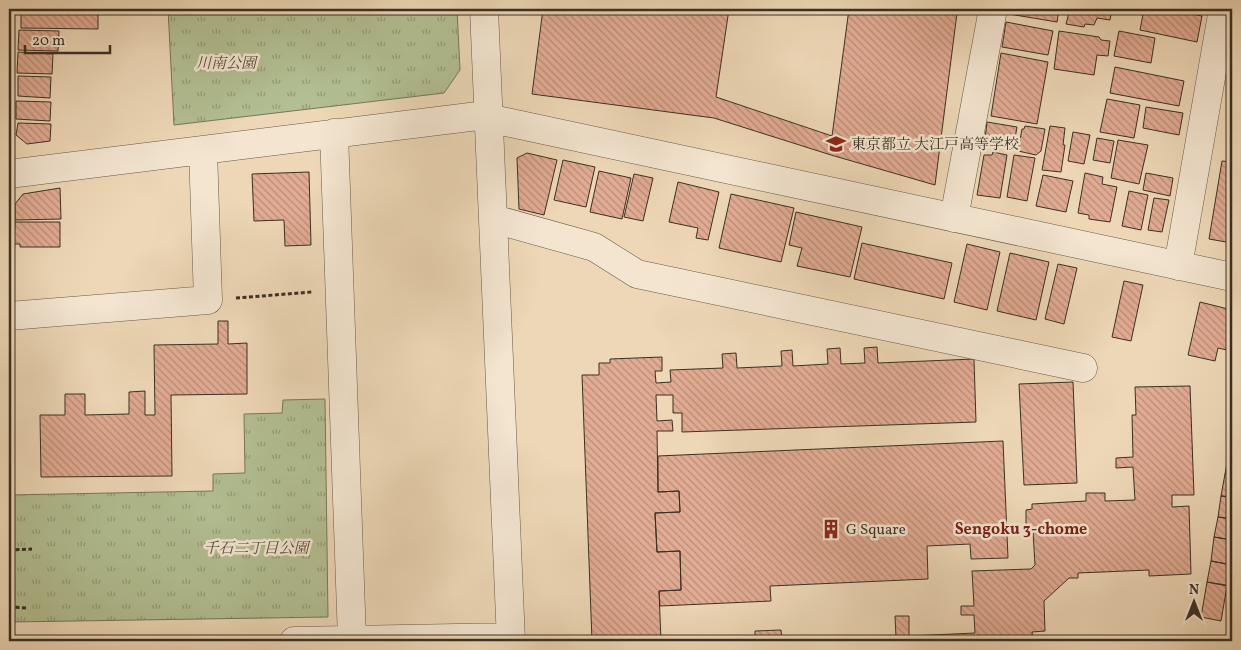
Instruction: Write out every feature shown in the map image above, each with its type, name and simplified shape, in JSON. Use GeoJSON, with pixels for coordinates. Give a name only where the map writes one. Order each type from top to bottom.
{"type":"FeatureCollection","features":[{"type":"Feature","properties":{"kind":"street"},"geometry":{"type":"LineString","coordinates":[[294,641],[511,639],[484,9]]}},
{"type":"Feature","properties":{"kind":"street"},"geometry":{"type":"LineString","coordinates":[[954,218],[993,9]]}},
{"type":"Feature","properties":{"kind":"street"},"geometry":{"type":"LineString","coordinates":[[1178,266],[1222,9]]}},
{"type":"Feature","properties":{"kind":"street"},"geometry":{"type":"LineString","coordinates":[[9,174],[478,116],[1232,277]]}},
{"type":"Feature","properties":{"kind":"street"},"geometry":{"type":"LineString","coordinates":[[334,134],[352,639]]}},
{"type":"Feature","properties":{"kind":"street"},"geometry":{"type":"LineString","coordinates":[[9,316],[208,300],[203,150]]}},
{"type":"Feature","properties":{"kind":"street"},"geometry":{"type":"LineString","coordinates":[[494,219],[594,247],[637,274],[1083,368]]}},
{"type":"Feature","properties":{"kind":"path"},"geometry":{"type":"LineString","coordinates":[[208,300],[340,290]]}},
{"type":"Feature","properties":{"kind":"path"},"geometry":{"type":"LineString","coordinates":[[9,550],[32,550]]}},
{"type":"Feature","properties":{"kind":"path"},"geometry":{"type":"LineString","coordinates":[[9,607],[28,608]]}},
{"type":"Feature","properties":{"kind":"green space","name":"川南公園"},"geometry":{"type":"Polygon","coordinates":[[[168,9],[457,9],[460,70],[444,93],[174,125],[168,9]]]}},
{"type":"Feature","properties":{"kind":"green space","name":"千石二丁目公園"},"geometry":{"type":"Polygon","coordinates":[[[325,399],[328,617],[11,622],[10,495],[213,491],[213,474],[245,473],[244,414],[282,413],[283,400],[325,399]]]}},
{"type":"Feature","properties":{"kind":"building"},"geometry":{"type":"Polygon","coordinates":[[[21,9],[98,9],[98,29],[21,28],[21,9]]]}},
{"type":"Feature","properties":{"kind":"building","name":"東京都立 大江戸高等学校"},"geometry":{"type":"Polygon","coordinates":[[[543,9],[729,9],[716,97],[832,136],[849,9],[926,9],[957,13],[935,185],[714,118],[532,94],[543,9]]]}},
{"type":"Feature","properties":{"kind":"building"},"geometry":{"type":"Polygon","coordinates":[[[1010,9],[1059,9],[1057,22],[1009,14],[1010,9]]]}},
{"type":"Feature","properties":{"kind":"building"},"geometry":{"type":"Polygon","coordinates":[[[1070,9],[1112,9],[1110,20],[1097,18],[1094,25],[1085,24],[1084,27],[1066,24],[1070,9]]]}},
{"type":"Feature","properties":{"kind":"building"},"geometry":{"type":"Polygon","coordinates":[[[1144,9],[1166,9],[1202,16],[1197,42],[1140,30],[1144,9]]]}},
{"type":"Feature","properties":{"kind":"building"},"geometry":{"type":"Polygon","coordinates":[[[1006,22],[1053,31],[1048,55],[1002,47],[1006,22]]]}},
{"type":"Feature","properties":{"kind":"building"},"geometry":{"type":"Polygon","coordinates":[[[19,30],[59,31],[58,51],[18,50],[19,30]]]}},
{"type":"Feature","properties":{"kind":"building"},"geometry":{"type":"Polygon","coordinates":[[[1059,31],[1099,37],[1101,40],[1110,41],[1108,56],[1097,55],[1094,75],[1054,69],[1059,31]]]}},
{"type":"Feature","properties":{"kind":"building"},"geometry":{"type":"Polygon","coordinates":[[[1119,31],[1155,38],[1151,63],[1114,56],[1119,31]]]}},
{"type":"Feature","properties":{"kind":"building"},"geometry":{"type":"Polygon","coordinates":[[[18,52],[53,54],[52,74],[17,73],[18,52]]]}},
{"type":"Feature","properties":{"kind":"building"},"geometry":{"type":"Polygon","coordinates":[[[1001,53],[1048,62],[1037,124],[991,116],[1001,53]]]}},
{"type":"Feature","properties":{"kind":"building"},"geometry":{"type":"Polygon","coordinates":[[[1115,67],[1184,81],[1179,106],[1110,93],[1115,67]]]}},
{"type":"Feature","properties":{"kind":"building"},"geometry":{"type":"Polygon","coordinates":[[[18,76],[51,77],[50,98],[18,96],[18,76]]]}},
{"type":"Feature","properties":{"kind":"building"},"geometry":{"type":"Polygon","coordinates":[[[1107,99],[1140,105],[1134,138],[1100,132],[1107,99]]]}},
{"type":"Feature","properties":{"kind":"building"},"geometry":{"type":"Polygon","coordinates":[[[16,101],[51,102],[50,121],[16,119],[16,101]]]}},
{"type":"Feature","properties":{"kind":"building"},"geometry":{"type":"Polygon","coordinates":[[[1146,107],[1183,113],[1179,135],[1143,128],[1146,107]]]}},
{"type":"Feature","properties":{"kind":"building"},"geometry":{"type":"Polygon","coordinates":[[[987,122],[1017,127],[1014,144],[985,139],[987,122]]]}},
{"type":"Feature","properties":{"kind":"building"},"geometry":{"type":"Polygon","coordinates":[[[18,123],[51,124],[50,141],[27,144],[16,135],[18,123]]]}},
{"type":"Feature","properties":{"kind":"building"},"geometry":{"type":"Polygon","coordinates":[[[1025,126],[1045,129],[1041,151],[1036,155],[1018,151],[1022,129],[1025,126]]]}},
{"type":"Feature","properties":{"kind":"building"},"geometry":{"type":"Polygon","coordinates":[[[1050,126],[1065,128],[1063,145],[1065,145],[1061,172],[1042,170],[1050,126]]]}},
{"type":"Feature","properties":{"kind":"building"},"geometry":{"type":"Polygon","coordinates":[[[1073,132],[1090,135],[1084,164],[1068,161],[1073,132]]]}},
{"type":"Feature","properties":{"kind":"building"},"geometry":{"type":"Polygon","coordinates":[[[1097,138],[1114,141],[1110,163],[1093,160],[1097,138]]]}},
{"type":"Feature","properties":{"kind":"building"},"geometry":{"type":"Polygon","coordinates":[[[1118,140],[1148,145],[1139,184],[1111,178],[1118,140]]]}},
{"type":"Feature","properties":{"kind":"building"},"geometry":{"type":"Polygon","coordinates":[[[993,152],[1007,155],[1000,198],[977,195],[984,155],[992,155],[993,152]]]}},
{"type":"Feature","properties":{"kind":"building"},"geometry":{"type":"Polygon","coordinates":[[[527,153],[557,160],[544,215],[519,209],[517,158],[527,153]]]}},
{"type":"Feature","properties":{"kind":"building"},"geometry":{"type":"Polygon","coordinates":[[[1014,155],[1035,158],[1027,201],[1007,197],[1014,155]]]}},
{"type":"Feature","properties":{"kind":"building"},"geometry":{"type":"Polygon","coordinates":[[[563,160],[595,167],[586,207],[554,200],[563,160]]]}},
{"type":"Feature","properties":{"kind":"building"},"geometry":{"type":"Polygon","coordinates":[[[1222,161],[1232,162],[1232,243],[1209,239],[1222,161]]]}},
{"type":"Feature","properties":{"kind":"building"},"geometry":{"type":"Polygon","coordinates":[[[599,171],[631,178],[622,219],[590,212],[599,171]]]}},
{"type":"Feature","properties":{"kind":"building"},"geometry":{"type":"Polygon","coordinates":[[[309,172],[311,245],[285,246],[284,220],[254,221],[252,174],[309,172]]]}},
{"type":"Feature","properties":{"kind":"building"},"geometry":{"type":"Polygon","coordinates":[[[1085,173],[1103,177],[1102,184],[1117,187],[1110,222],[1089,219],[1089,215],[1078,213],[1085,173]]]}},
{"type":"Feature","properties":{"kind":"building"},"geometry":{"type":"Polygon","coordinates":[[[1146,173],[1173,178],[1170,196],[1143,190],[1146,173]]]}},
{"type":"Feature","properties":{"kind":"building"},"geometry":{"type":"Polygon","coordinates":[[[634,174],[653,178],[643,221],[624,217],[634,174]]]}},
{"type":"Feature","properties":{"kind":"building"},"geometry":{"type":"Polygon","coordinates":[[[1043,175],[1073,181],[1066,212],[1036,206],[1043,175]]]}},
{"type":"Feature","properties":{"kind":"building"},"geometry":{"type":"Polygon","coordinates":[[[678,182],[719,192],[708,240],[696,238],[698,228],[669,222],[678,182]]]}},
{"type":"Feature","properties":{"kind":"building"},"geometry":{"type":"Polygon","coordinates":[[[60,188],[61,219],[15,220],[15,204],[23,194],[60,188]]]}},
{"type":"Feature","properties":{"kind":"building"},"geometry":{"type":"Polygon","coordinates":[[[1129,191],[1148,195],[1141,230],[1122,226],[1129,191]]]}},
{"type":"Feature","properties":{"kind":"building"},"geometry":{"type":"Polygon","coordinates":[[[731,194],[794,208],[781,262],[719,248],[731,194]]]}},
{"type":"Feature","properties":{"kind":"building"},"geometry":{"type":"Polygon","coordinates":[[[1154,198],[1169,200],[1162,232],[1148,230],[1154,198]]]}},
{"type":"Feature","properties":{"kind":"building"},"geometry":{"type":"Polygon","coordinates":[[[796,212],[862,227],[850,277],[797,266],[802,248],[789,245],[796,212]]]}},
{"type":"Feature","properties":{"kind":"building"},"geometry":{"type":"Polygon","coordinates":[[[15,222],[60,222],[60,247],[20,247],[20,244],[14,244],[15,222]]]}},
{"type":"Feature","properties":{"kind":"building"},"geometry":{"type":"Polygon","coordinates":[[[862,243],[952,263],[944,299],[854,279],[862,243]]]}},
{"type":"Feature","properties":{"kind":"building"},"geometry":{"type":"Polygon","coordinates":[[[967,244],[1000,252],[987,310],[954,302],[967,244]]]}},
{"type":"Feature","properties":{"kind":"building"},"geometry":{"type":"Polygon","coordinates":[[[1010,253],[1049,262],[1036,320],[997,311],[1010,253]]]}},
{"type":"Feature","properties":{"kind":"building"},"geometry":{"type":"Polygon","coordinates":[[[1058,264],[1077,268],[1064,324],[1045,319],[1058,264]]]}},
{"type":"Feature","properties":{"kind":"building"},"geometry":{"type":"Polygon","coordinates":[[[1124,281],[1143,285],[1131,341],[1112,337],[1124,281]]]}},
{"type":"Feature","properties":{"kind":"building"},"geometry":{"type":"Polygon","coordinates":[[[1200,302],[1232,310],[1232,328],[1227,350],[1218,348],[1215,361],[1188,355],[1200,302]]]}},
{"type":"Feature","properties":{"kind":"building"},"geometry":{"type":"Polygon","coordinates":[[[218,321],[228,321],[228,344],[247,343],[247,394],[171,395],[172,476],[41,477],[40,415],[65,415],[65,394],[85,394],[85,415],[129,414],[129,392],[145,391],[145,415],[155,415],[154,345],[218,344],[218,321]]]}},
{"type":"Feature","properties":{"kind":"building"},"geometry":{"type":"Polygon","coordinates":[[[877,347],[878,363],[974,359],[976,422],[682,432],[682,413],[673,413],[673,395],[656,395],[657,421],[672,420],[673,431],[657,431],[658,492],[679,491],[680,512],[655,513],[657,552],[680,551],[681,590],[659,591],[661,641],[592,641],[582,375],[599,375],[599,363],[610,363],[610,359],[662,357],[662,371],[655,371],[656,383],[671,382],[670,370],[723,368],[722,354],[736,353],[737,368],[782,366],[781,351],[792,350],[793,366],[828,364],[827,349],[840,348],[841,364],[865,363],[864,348],[877,347]]]}},
{"type":"Feature","properties":{"kind":"building"},"geometry":{"type":"Polygon","coordinates":[[[1073,382],[1077,483],[1024,485],[1019,384],[1073,382]]]}},
{"type":"Feature","properties":{"kind":"building"},"geometry":{"type":"Polygon","coordinates":[[[1190,386],[1194,495],[1172,495],[1172,507],[1189,506],[1191,574],[1149,576],[1149,570],[1078,573],[1078,578],[1069,578],[1044,601],[1045,631],[1032,632],[1033,640],[1050,641],[801,641],[896,637],[895,616],[909,616],[909,636],[975,633],[974,615],[961,615],[961,606],[974,606],[972,571],[1031,569],[1035,565],[1033,531],[1026,531],[1026,510],[1032,509],[1032,504],[1086,501],[1086,493],[1105,493],[1105,501],[1135,500],[1133,467],[1116,468],[1116,458],[1133,457],[1132,415],[1136,415],[1135,387],[1190,386]]]}},
{"type":"Feature","properties":{"kind":"building","name":"G Square"},"geometry":{"type":"Polygon","coordinates":[[[1003,441],[1008,558],[971,559],[970,544],[927,546],[928,579],[770,586],[771,601],[660,606],[659,591],[681,590],[680,551],[657,552],[655,513],[680,512],[679,491],[658,492],[658,456],[1003,441]]]}},
{"type":"Feature","properties":{"kind":"building"},"geometry":{"type":"Polygon","coordinates":[[[1229,452],[1232,453],[1232,475],[1225,474],[1229,452]]]}},
{"type":"Feature","properties":{"kind":"building"},"geometry":{"type":"Polygon","coordinates":[[[1225,474],[1232,475],[1232,497],[1221,496],[1225,474]]]}},
{"type":"Feature","properties":{"kind":"building"},"geometry":{"type":"Polygon","coordinates":[[[1221,496],[1232,497],[1232,519],[1218,517],[1221,496]]]}},
{"type":"Feature","properties":{"kind":"building"},"geometry":{"type":"Polygon","coordinates":[[[1218,517],[1232,519],[1232,540],[1214,537],[1218,517]]]}},
{"type":"Feature","properties":{"kind":"building"},"geometry":{"type":"Polygon","coordinates":[[[1214,537],[1232,540],[1232,565],[1211,561],[1214,537]]]}},
{"type":"Feature","properties":{"kind":"building"},"geometry":{"type":"Polygon","coordinates":[[[1211,561],[1232,565],[1232,586],[1207,582],[1211,561]]]}},
{"type":"Feature","properties":{"kind":"building"},"geometry":{"type":"Polygon","coordinates":[[[1207,582],[1227,586],[1221,621],[1201,617],[1207,582]]]}},
{"type":"Feature","properties":{"kind":"building"},"geometry":{"type":"Polygon","coordinates":[[[1230,613],[1232,614],[1232,624],[1229,623],[1230,613]]]}},
{"type":"Feature","properties":{"kind":"building"},"geometry":{"type":"Polygon","coordinates":[[[781,630],[782,641],[755,641],[755,631],[781,630]]]}},
{"type":"Feature","properties":{"kind":"place","name":"東京都立 大江戸高等学校"},"geometry":{"type":"Point","coordinates":[836,144]}},
{"type":"Feature","properties":{"kind":"place","name":"G Square"},"geometry":{"type":"Point","coordinates":[831,529]}},
{"type":"Feature","properties":{"kind":"district","name":"Sengoku 3-chome"},"geometry":{"type":"Point","coordinates":[1021,528]}}]}
